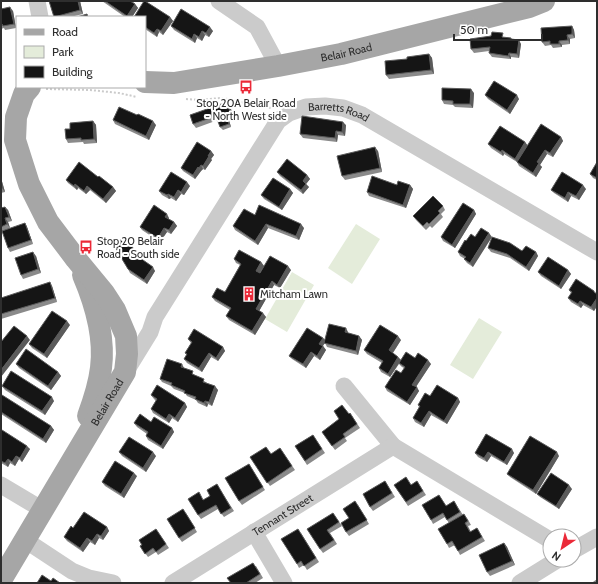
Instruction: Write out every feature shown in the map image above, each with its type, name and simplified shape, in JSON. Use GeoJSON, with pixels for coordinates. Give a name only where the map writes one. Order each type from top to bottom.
{"type":"FeatureCollection","features":[{"type":"Feature","properties":{"kind":"main road","name":"Belair Road"},"geometry":{"type":"LineString","coordinates":[[143,90],[174,83],[341,54],[529,7],[544,1]]}},
{"type":"Feature","properties":{"kind":"main road","name":"Belair Road"},"geometry":{"type":"LineString","coordinates":[[1,580],[125,372],[127,354],[126,336],[115,310],[104,293],[48,222],[29,184],[15,140],[16,117],[27,90]]}},
{"type":"Feature","properties":{"kind":"main road","name":"Belair Road"},"geometry":{"type":"LineString","coordinates":[[72,460],[91,408],[101,367],[100,328],[87,285],[76,259]]}},
{"type":"Feature","properties":{"kind":"main road"},"geometry":{"type":"LineString","coordinates":[[91,408],[110,379],[116,353],[126,336]]}},
{"type":"Feature","properties":{"kind":"street"},"geometry":{"type":"LineString","coordinates":[[37,1],[40,16]]}},
{"type":"Feature","properties":{"kind":"street"},"geometry":{"type":"LineString","coordinates":[[219,1],[257,27],[278,66]]}},
{"type":"Feature","properties":{"kind":"street","name":"Barretts Road"},"geometry":{"type":"LineString","coordinates":[[125,372],[150,332],[155,317],[278,122],[289,113],[306,107],[325,106],[343,108],[362,115],[597,251]]}},
{"type":"Feature","properties":{"kind":"street","name":"Barretts Road"},"geometry":{"type":"LineString","coordinates":[[126,336],[136,328],[147,324],[155,317]]}},
{"type":"Feature","properties":{"kind":"street"},"geometry":{"type":"LineString","coordinates":[[344,386],[393,446],[542,535]]}},
{"type":"Feature","properties":{"kind":"street","name":"Tennant Street"},"geometry":{"type":"LineString","coordinates":[[172,583],[393,446]]}},
{"type":"Feature","properties":{"kind":"street"},"geometry":{"type":"LineString","coordinates":[[1,485],[43,510]]}},
{"type":"Feature","properties":{"kind":"street"},"geometry":{"type":"LineString","coordinates":[[254,532],[284,583]]}},
{"type":"Feature","properties":{"kind":"street"},"geometry":{"type":"LineString","coordinates":[[582,545],[597,537]]}},
{"type":"Feature","properties":{"kind":"street"},"geometry":{"type":"LineString","coordinates":[[25,540],[72,571],[89,578],[113,583]]}},
{"type":"Feature","properties":{"kind":"street"},"geometry":{"type":"LineString","coordinates":[[520,583],[544,568]]}},
{"type":"Feature","properties":{"kind":"path"},"geometry":{"type":"LineString","coordinates":[[174,83],[179,97],[198,100],[220,98],[234,100],[254,106],[273,108]]}},
{"type":"Feature","properties":{"kind":"path"},"geometry":{"type":"LineString","coordinates":[[27,90],[90,90],[119,93],[143,90]]}},
{"type":"Feature","properties":{"kind":"green space"},"geometry":{"type":"Polygon","coordinates":[[[356,224],[380,239],[352,284],[328,268],[356,224]]]}},
{"type":"Feature","properties":{"kind":"green space"},"geometry":{"type":"Polygon","coordinates":[[[292,272],[314,285],[287,332],[265,319],[292,272]]]}},
{"type":"Feature","properties":{"kind":"green space"},"geometry":{"type":"Polygon","coordinates":[[[479,318],[502,332],[473,379],[450,365],[479,318]]]}},
{"type":"Feature","properties":{"kind":"building"},"geometry":{"type":"Polygon","coordinates":[[[49,1],[78,1],[80,10],[54,16],[49,1]]]}},
{"type":"Feature","properties":{"kind":"building"},"geometry":{"type":"Polygon","coordinates":[[[105,1],[130,1],[135,4],[127,16],[105,1]]]}},
{"type":"Feature","properties":{"kind":"building"},"geometry":{"type":"Polygon","coordinates":[[[145,1],[170,17],[161,31],[157,29],[154,33],[146,28],[146,16],[135,16],[145,1]]]}},
{"type":"Feature","properties":{"kind":"building"},"geometry":{"type":"Polygon","coordinates":[[[10,7],[14,24],[3,26],[1,24],[1,9],[10,7]]]}},
{"type":"Feature","properties":{"kind":"building"},"geometry":{"type":"Polygon","coordinates":[[[181,9],[210,27],[206,33],[202,31],[199,37],[194,34],[192,39],[171,26],[181,9]]]}},
{"type":"Feature","properties":{"kind":"building"},"geometry":{"type":"Polygon","coordinates":[[[572,26],[572,34],[567,35],[568,40],[559,41],[559,44],[550,44],[550,41],[542,42],[541,28],[572,26]]]}},
{"type":"Feature","properties":{"kind":"building"},"geometry":{"type":"Polygon","coordinates":[[[492,32],[503,33],[502,37],[519,40],[517,54],[509,53],[508,56],[489,53],[490,47],[471,49],[470,39],[491,36],[492,32]]]}},
{"type":"Feature","properties":{"kind":"building"},"geometry":{"type":"Polygon","coordinates":[[[429,54],[431,70],[386,75],[385,61],[407,59],[407,57],[429,54]]]}},
{"type":"Feature","properties":{"kind":"building"},"geometry":{"type":"Polygon","coordinates":[[[494,81],[517,95],[507,110],[485,95],[494,81]]]}},
{"type":"Feature","properties":{"kind":"building"},"geometry":{"type":"Polygon","coordinates":[[[442,88],[471,89],[470,104],[453,104],[453,101],[442,100],[442,88]]]}},
{"type":"Feature","properties":{"kind":"building"},"geometry":{"type":"Polygon","coordinates":[[[227,102],[230,112],[225,113],[229,124],[220,127],[216,116],[193,124],[190,115],[227,102]]]}},
{"type":"Feature","properties":{"kind":"building"},"geometry":{"type":"Polygon","coordinates":[[[119,107],[153,121],[146,136],[113,120],[119,107]]]}},
{"type":"Feature","properties":{"kind":"building"},"geometry":{"type":"Polygon","coordinates":[[[302,116],[343,122],[342,132],[336,131],[335,138],[300,134],[302,116]]]}},
{"type":"Feature","properties":{"kind":"building"},"geometry":{"type":"Polygon","coordinates":[[[93,121],[94,139],[66,139],[65,129],[70,129],[70,123],[93,121]]]}},
{"type":"Feature","properties":{"kind":"building"},"geometry":{"type":"Polygon","coordinates":[[[541,124],[561,137],[550,153],[545,150],[537,162],[539,163],[533,173],[517,162],[541,124]]]}},
{"type":"Feature","properties":{"kind":"building"},"geometry":{"type":"Polygon","coordinates":[[[500,126],[525,142],[515,159],[502,150],[501,152],[488,144],[500,126]]]}},
{"type":"Feature","properties":{"kind":"building"},"geometry":{"type":"Polygon","coordinates":[[[197,142],[211,151],[203,166],[201,165],[199,168],[198,167],[193,175],[181,168],[197,142]]]}},
{"type":"Feature","properties":{"kind":"building"},"geometry":{"type":"Polygon","coordinates":[[[375,147],[380,168],[342,176],[337,156],[375,147]]]}},
{"type":"Feature","properties":{"kind":"building"},"geometry":{"type":"Polygon","coordinates":[[[287,159],[307,175],[303,181],[306,184],[301,190],[277,172],[287,159]]]}},
{"type":"Feature","properties":{"kind":"building"},"geometry":{"type":"Polygon","coordinates":[[[79,162],[113,187],[103,199],[87,186],[84,191],[75,184],[74,186],[66,180],[79,162]]]}},
{"type":"Feature","properties":{"kind":"building"},"geometry":{"type":"Polygon","coordinates":[[[597,162],[597,178],[590,174],[597,162]]]}},
{"type":"Feature","properties":{"kind":"building"},"geometry":{"type":"Polygon","coordinates":[[[171,172],[187,182],[181,192],[178,190],[174,197],[159,191],[171,172]]]}},
{"type":"Feature","properties":{"kind":"building"},"geometry":{"type":"Polygon","coordinates":[[[562,172],[583,185],[576,196],[568,192],[565,198],[551,190],[562,172]]]}},
{"type":"Feature","properties":{"kind":"building"},"geometry":{"type":"Polygon","coordinates":[[[372,176],[397,185],[398,181],[410,185],[403,205],[367,192],[372,176]]]}},
{"type":"Feature","properties":{"kind":"building"},"geometry":{"type":"Polygon","coordinates":[[[273,178],[290,189],[279,207],[261,195],[273,178]]]}},
{"type":"Feature","properties":{"kind":"building"},"geometry":{"type":"Polygon","coordinates":[[[433,196],[443,206],[438,211],[440,213],[429,224],[427,222],[423,226],[413,216],[433,196]]]}},
{"type":"Feature","properties":{"kind":"building"},"geometry":{"type":"Polygon","coordinates":[[[463,203],[474,210],[452,245],[441,237],[463,203]]]}},
{"type":"Feature","properties":{"kind":"building"},"geometry":{"type":"Polygon","coordinates":[[[154,205],[167,214],[165,217],[174,222],[169,230],[164,228],[158,238],[140,227],[154,205]]]}},
{"type":"Feature","properties":{"kind":"building"},"geometry":{"type":"Polygon","coordinates":[[[259,205],[301,224],[296,236],[266,224],[255,241],[233,226],[244,209],[255,215],[259,205]]]}},
{"type":"Feature","properties":{"kind":"building"},"geometry":{"type":"Polygon","coordinates":[[[5,207],[9,217],[5,218],[7,224],[1,227],[1,208],[5,207]]]}},
{"type":"Feature","properties":{"kind":"building"},"geometry":{"type":"Polygon","coordinates":[[[25,223],[31,240],[8,248],[2,231],[25,223]]]}},
{"type":"Feature","properties":{"kind":"building"},"geometry":{"type":"Polygon","coordinates":[[[481,228],[489,233],[470,263],[464,259],[466,257],[458,252],[465,240],[466,241],[471,234],[475,237],[481,228]]]}},
{"type":"Feature","properties":{"kind":"building"},"geometry":{"type":"Polygon","coordinates":[[[492,237],[510,243],[522,251],[526,246],[536,252],[526,267],[507,254],[488,248],[492,237]]]}},
{"type":"Feature","properties":{"kind":"building"},"geometry":{"type":"Polygon","coordinates":[[[123,238],[129,247],[131,245],[143,260],[153,267],[144,280],[128,269],[113,244],[123,238]]]}},
{"type":"Feature","properties":{"kind":"building","name":"Mitcham Lawn"},"geometry":{"type":"Polygon","coordinates":[[[239,250],[261,262],[256,271],[260,273],[270,256],[288,266],[277,285],[272,281],[256,309],[263,313],[252,331],[226,316],[231,308],[212,297],[217,288],[225,292],[241,264],[234,259],[239,250]]]}},
{"type":"Feature","properties":{"kind":"building"},"geometry":{"type":"Polygon","coordinates":[[[33,252],[38,269],[21,275],[15,258],[33,252]]]}},
{"type":"Feature","properties":{"kind":"building"},"geometry":{"type":"Polygon","coordinates":[[[548,257],[568,270],[559,286],[538,272],[548,257]]]}},
{"type":"Feature","properties":{"kind":"building"},"geometry":{"type":"Polygon","coordinates":[[[576,279],[597,294],[597,298],[591,307],[580,301],[578,304],[568,298],[572,292],[569,290],[576,279]]]}},
{"type":"Feature","properties":{"kind":"building"},"geometry":{"type":"Polygon","coordinates":[[[50,282],[55,298],[1,314],[1,298],[50,282]]]}},
{"type":"Feature","properties":{"kind":"building"},"geometry":{"type":"Polygon","coordinates":[[[52,311],[67,321],[44,354],[29,344],[52,311]]]}},
{"type":"Feature","properties":{"kind":"building"},"geometry":{"type":"Polygon","coordinates":[[[329,324],[346,328],[345,332],[359,336],[356,351],[324,343],[329,324]]]}},
{"type":"Feature","properties":{"kind":"building"},"geometry":{"type":"Polygon","coordinates":[[[380,325],[398,336],[389,350],[398,357],[388,374],[379,368],[383,361],[364,350],[380,325]]]}},
{"type":"Feature","properties":{"kind":"building"},"geometry":{"type":"Polygon","coordinates":[[[14,326],[27,336],[1,370],[1,342],[14,326]]]}},
{"type":"Feature","properties":{"kind":"building"},"geometry":{"type":"Polygon","coordinates":[[[307,328],[323,338],[319,344],[323,346],[317,356],[311,352],[303,364],[289,356],[307,328]]]}},
{"type":"Feature","properties":{"kind":"building"},"geometry":{"type":"Polygon","coordinates":[[[194,329],[223,347],[216,358],[209,353],[199,368],[184,359],[187,354],[185,353],[192,342],[188,339],[194,329]]]}},
{"type":"Feature","properties":{"kind":"building"},"geometry":{"type":"Polygon","coordinates":[[[26,349],[58,372],[48,386],[16,364],[26,349]]]}},
{"type":"Feature","properties":{"kind":"building"},"geometry":{"type":"Polygon","coordinates":[[[406,352],[415,358],[418,353],[428,360],[412,385],[417,387],[407,402],[385,387],[396,370],[401,373],[405,367],[399,363],[406,352]]]}},
{"type":"Feature","properties":{"kind":"building"},"geometry":{"type":"Polygon","coordinates":[[[167,359],[182,364],[181,367],[193,371],[192,374],[204,379],[203,382],[215,386],[209,402],[205,401],[204,403],[195,399],[196,397],[184,393],[185,391],[171,385],[172,383],[160,379],[167,359]]]}},
{"type":"Feature","properties":{"kind":"building"},"geometry":{"type":"Polygon","coordinates":[[[11,371],[52,397],[42,411],[2,386],[11,371]]]}},
{"type":"Feature","properties":{"kind":"building"},"geometry":{"type":"Polygon","coordinates":[[[157,385],[185,403],[175,418],[169,414],[166,419],[151,409],[157,399],[151,395],[157,385]]]}},
{"type":"Feature","properties":{"kind":"building"},"geometry":{"type":"Polygon","coordinates":[[[437,385],[458,398],[444,421],[429,411],[421,423],[413,418],[420,406],[418,405],[425,393],[430,396],[437,385]]]}},
{"type":"Feature","properties":{"kind":"building"},"geometry":{"type":"Polygon","coordinates":[[[2,395],[51,426],[43,439],[1,412],[2,395]]]}},
{"type":"Feature","properties":{"kind":"building"},"geometry":{"type":"Polygon","coordinates":[[[342,405],[349,414],[350,413],[357,424],[343,434],[345,437],[332,446],[322,432],[339,419],[334,411],[342,405]]]}},
{"type":"Feature","properties":{"kind":"building"},"geometry":{"type":"Polygon","coordinates":[[[140,414],[151,422],[154,417],[172,428],[161,446],[146,436],[148,432],[134,423],[140,414]]]}},
{"type":"Feature","properties":{"kind":"building"},"geometry":{"type":"Polygon","coordinates":[[[2,430],[27,446],[20,458],[16,456],[12,462],[8,459],[5,463],[1,461],[2,430]]]}},
{"type":"Feature","properties":{"kind":"building"},"geometry":{"type":"Polygon","coordinates":[[[486,434],[512,449],[504,462],[488,452],[484,458],[475,453],[486,434]]]}},
{"type":"Feature","properties":{"kind":"building"},"geometry":{"type":"Polygon","coordinates":[[[313,435],[322,449],[305,461],[295,446],[313,435]]]}},
{"type":"Feature","properties":{"kind":"building"},"geometry":{"type":"Polygon","coordinates":[[[530,436],[557,452],[533,490],[507,474],[530,436]]]}},
{"type":"Feature","properties":{"kind":"building"},"geometry":{"type":"Polygon","coordinates":[[[129,437],[153,452],[143,468],[119,452],[129,437]]]}},
{"type":"Feature","properties":{"kind":"building"},"geometry":{"type":"Polygon","coordinates":[[[266,447],[271,454],[280,448],[292,466],[267,483],[250,457],[266,447]]]}},
{"type":"Feature","properties":{"kind":"building"},"geometry":{"type":"Polygon","coordinates":[[[115,461],[134,473],[121,494],[102,482],[115,461]]]}},
{"type":"Feature","properties":{"kind":"building"},"geometry":{"type":"Polygon","coordinates":[[[249,464],[263,487],[239,501],[225,478],[249,464]]]}},
{"type":"Feature","properties":{"kind":"building"},"geometry":{"type":"Polygon","coordinates":[[[551,473],[569,485],[556,506],[537,494],[551,473]]]}},
{"type":"Feature","properties":{"kind":"building"},"geometry":{"type":"Polygon","coordinates":[[[406,477],[411,485],[417,481],[423,491],[406,502],[394,485],[406,477]]]}},
{"type":"Feature","properties":{"kind":"building"},"geometry":{"type":"Polygon","coordinates":[[[385,481],[392,493],[370,507],[363,494],[385,481]]]}},
{"type":"Feature","properties":{"kind":"building"},"geometry":{"type":"Polygon","coordinates":[[[217,484],[231,508],[221,514],[216,505],[198,515],[188,499],[199,492],[203,500],[210,496],[207,490],[217,484]]]}},
{"type":"Feature","properties":{"kind":"building"},"geometry":{"type":"Polygon","coordinates":[[[439,495],[446,506],[454,501],[460,512],[447,520],[443,513],[431,520],[422,505],[439,495]]]}},
{"type":"Feature","properties":{"kind":"building"},"geometry":{"type":"Polygon","coordinates":[[[355,501],[367,520],[346,532],[341,523],[349,518],[343,509],[355,501]]]}},
{"type":"Feature","properties":{"kind":"building"},"geometry":{"type":"Polygon","coordinates":[[[183,509],[195,528],[179,538],[167,519],[183,509]]]}},
{"type":"Feature","properties":{"kind":"building"},"geometry":{"type":"Polygon","coordinates":[[[84,512],[107,527],[101,536],[97,534],[92,541],[87,538],[80,548],[64,537],[71,526],[73,528],[84,512]]]}},
{"type":"Feature","properties":{"kind":"building"},"geometry":{"type":"Polygon","coordinates":[[[333,513],[339,522],[327,530],[334,540],[320,549],[307,529],[333,513]]]}},
{"type":"Feature","properties":{"kind":"building"},"geometry":{"type":"Polygon","coordinates":[[[464,514],[468,521],[465,523],[470,532],[477,528],[482,537],[458,551],[452,541],[447,544],[438,529],[464,514]]]}},
{"type":"Feature","properties":{"kind":"building"},"geometry":{"type":"Polygon","coordinates":[[[156,529],[166,544],[156,552],[153,548],[145,554],[140,546],[142,545],[139,540],[156,529]]]}},
{"type":"Feature","properties":{"kind":"building"},"geometry":{"type":"Polygon","coordinates":[[[298,529],[316,558],[304,566],[301,561],[297,564],[281,539],[298,529]]]}},
{"type":"Feature","properties":{"kind":"building"},"geometry":{"type":"Polygon","coordinates":[[[504,543],[512,561],[487,572],[479,555],[504,543]]]}},
{"type":"Feature","properties":{"kind":"building"},"geometry":{"type":"Polygon","coordinates":[[[253,563],[260,574],[246,583],[231,583],[227,578],[253,563]]]}},
{"type":"Feature","properties":{"kind":"building"},"geometry":{"type":"Polygon","coordinates":[[[42,575],[51,581],[53,578],[60,583],[37,583],[42,575]]]}},
{"type":"Feature","properties":{"kind":"place","name":"Stop 20A Belair Road - North West side"},"geometry":{"type":"Point","coordinates":[246,87]}},
{"type":"Feature","properties":{"kind":"place","name":"Stop 20 Belair Road - South side"},"geometry":{"type":"Point","coordinates":[86,247]}},
{"type":"Feature","properties":{"kind":"place","name":"Mitcham Lawn"},"geometry":{"type":"Point","coordinates":[249,294]}}]}
